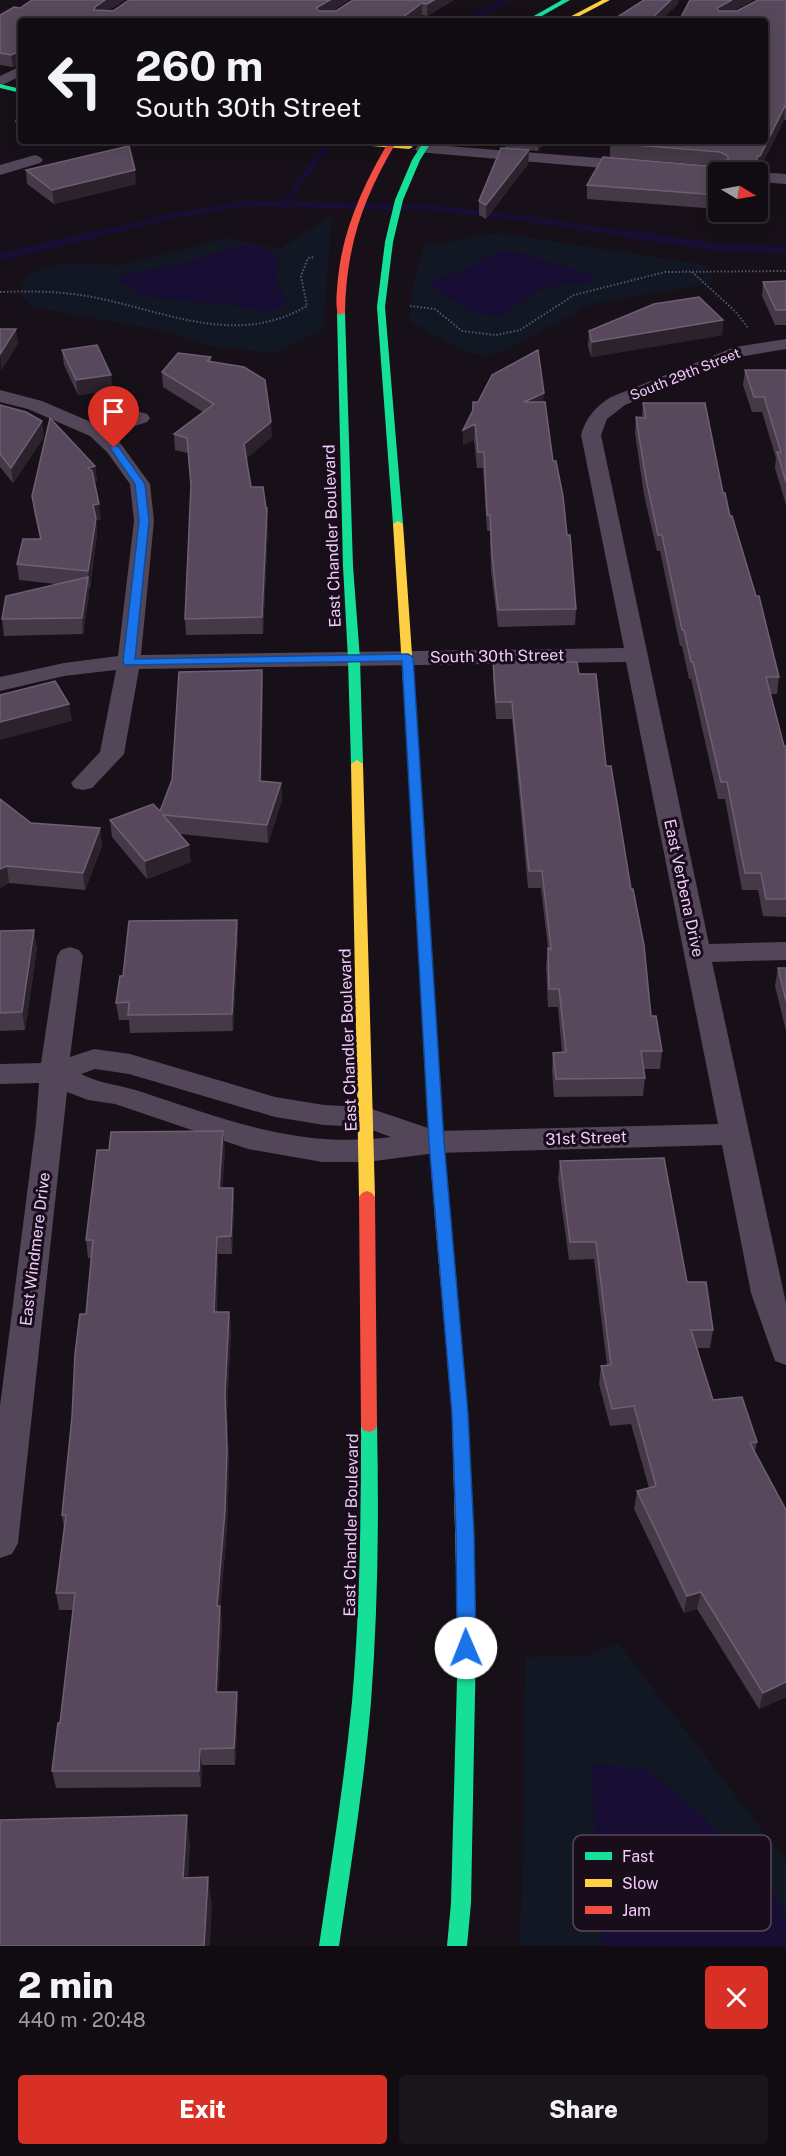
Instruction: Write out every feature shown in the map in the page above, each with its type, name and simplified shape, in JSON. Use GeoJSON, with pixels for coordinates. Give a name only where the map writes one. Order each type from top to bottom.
{"type":"FeatureCollection","features":[{"type":"Feature","properties":{"kind":"main road"},"geometry":{"type":"LineString","coordinates":[[534,18],[567,0]]}},
{"type":"Feature","properties":{"kind":"main road"},"geometry":{"type":"LineString","coordinates":[[572,18],[607,0]]}},
{"type":"Feature","properties":{"kind":"main road"},"geometry":{"type":"LineString","coordinates":[[0,84],[18,90]]}},
{"type":"Feature","properties":{"kind":"main road","name":"East Chandler Boulevard"},"geometry":{"type":"LineString","coordinates":[[329,1946],[353,1782],[364,1666],[370,1506],[368,1151],[341,305],[343,258],[354,217],[390,144]]}},
{"type":"Feature","properties":{"kind":"main road"},"geometry":{"type":"LineString","coordinates":[[408,144],[425,145],[398,199],[385,259],[381,307],[408,657],[436,1142],[460,1414],[465,1534],[465,1758],[457,1946]]}},
{"type":"Feature","properties":{"kind":"street"},"geometry":{"type":"LineString","coordinates":[[0,84],[18,72]]}},
{"type":"Feature","properties":{"kind":"street"},"geometry":{"type":"LineString","coordinates":[[425,145],[574,155],[653,168]]}},
{"type":"Feature","properties":{"kind":"street"},"geometry":{"type":"LineString","coordinates":[[0,170],[35,160]]}},
{"type":"Feature","properties":{"kind":"street"},"geometry":{"type":"LineString","coordinates":[[768,178],[786,179]]}},
{"type":"Feature","properties":{"kind":"street","name":"South 29th Street"},"geometry":{"type":"LineString","coordinates":[[593,422],[601,411],[618,401],[719,358],[741,351],[786,344]]}},
{"type":"Feature","properties":{"kind":"street"},"geometry":{"type":"LineString","coordinates":[[0,396],[35,405],[97,432],[114,448],[140,484],[144,521],[129,662],[112,754],[82,783]]}},
{"type":"Feature","properties":{"kind":"street"},"geometry":{"type":"LineString","coordinates":[[97,432],[140,418]]}},
{"type":"Feature","properties":{"kind":"street","name":"East Verbena Drive"},"geometry":{"type":"LineString","coordinates":[[593,422],[592,452],[767,1293],[786,1352]]}},
{"type":"Feature","properties":{"kind":"street","name":"South 30th Street"},"geometry":{"type":"LineString","coordinates":[[0,684],[58,669],[89,664],[129,662],[636,655]]}},
{"type":"Feature","properties":{"kind":"street"},"geometry":{"type":"LineString","coordinates":[[698,953],[786,951]]}},
{"type":"Feature","properties":{"kind":"street","name":"East Windmere Drive"},"geometry":{"type":"LineString","coordinates":[[0,1543],[51,1123],[54,1073],[70,956]]}},
{"type":"Feature","properties":{"kind":"street"},"geometry":{"type":"LineString","coordinates":[[0,1074],[54,1073],[94,1059],[130,1064],[276,1107],[324,1115],[366,1117],[436,1142]]}},
{"type":"Feature","properties":{"kind":"street","name":"31st Street"},"geometry":{"type":"LineString","coordinates":[[54,1073],[88,1090],[117,1094],[248,1138],[288,1147],[322,1151],[368,1151],[436,1142],[735,1134]]}},
{"type":"Feature","properties":{"kind":"street"},"geometry":{"type":"LineString","coordinates":[[179,1114],[198,1084]]}},
{"type":"Feature","properties":{"kind":"path"},"geometry":{"type":"LineString","coordinates":[[0,292],[56,292],[88,296],[185,321],[248,323],[274,321],[295,315],[307,306],[299,282],[301,268],[308,258],[324,255]]}},
{"type":"Feature","properties":{"kind":"path"},"geometry":{"type":"LineString","coordinates":[[400,306],[434,307],[449,318],[457,330],[476,335],[496,336],[521,331],[562,301],[574,296],[651,275],[786,271]]}},
{"type":"Feature","properties":{"kind":"path"},"geometry":{"type":"LineString","coordinates":[[692,272],[712,293],[743,318],[760,348]]}},
{"type":"Feature","properties":{"kind":"shaded area"},"geometry":{"type":"Polygon","coordinates":[[[332,215],[323,329],[274,353],[205,345],[170,332],[33,307],[23,298],[22,285],[29,273],[64,263],[122,265],[225,238],[280,249],[332,215]]]}},
{"type":"Feature","properties":{"kind":"shaded area"},"geometry":{"type":"Polygon","coordinates":[[[499,233],[707,265],[715,283],[594,303],[503,351],[483,355],[467,353],[409,321],[414,280],[424,246],[499,233]]]}},
{"type":"Feature","properties":{"kind":"shaded area"},"geometry":{"type":"Polygon","coordinates":[[[238,245],[262,247],[276,257],[279,263],[275,278],[287,301],[284,307],[264,312],[228,304],[166,300],[137,293],[120,281],[125,274],[188,262],[238,245]]]}},
{"type":"Feature","properties":{"kind":"shaded area"},"geometry":{"type":"Polygon","coordinates":[[[499,251],[513,251],[596,276],[597,279],[588,284],[563,284],[539,290],[504,315],[494,316],[472,312],[429,285],[435,279],[458,273],[499,251]]]}},
{"type":"Feature","properties":{"kind":"shaded area"},"geometry":{"type":"Polygon","coordinates":[[[618,1643],[766,1835],[573,1835],[573,1931],[771,1931],[771,1842],[786,1861],[786,1946],[519,1946],[523,1866],[525,1657],[586,1656],[618,1643]]]}},
{"type":"Feature","properties":{"kind":"shaded area"},"geometry":{"type":"Polygon","coordinates":[[[591,1763],[648,1770],[698,1811],[721,1835],[595,1835],[591,1763]]]}},
{"type":"Feature","properties":{"kind":"shaded area"},"geometry":{"type":"Polygon","coordinates":[[[771,1892],[786,1913],[786,1946],[602,1946],[601,1931],[771,1931],[771,1892]]]}},
{"type":"Feature","properties":{"kind":"building"},"geometry":{"type":"Polygon","coordinates":[[[32,0],[105,0],[94,10],[113,11],[129,0],[330,0],[316,8],[319,11],[336,11],[353,0],[434,0],[427,4],[422,3],[402,18],[18,18],[18,52],[11,55],[0,53],[0,15],[14,7],[20,8],[32,0]]]}},
{"type":"Feature","properties":{"kind":"building"},"geometry":{"type":"Polygon","coordinates":[[[644,0],[671,0],[652,18],[616,18],[644,0]]]}},
{"type":"Feature","properties":{"kind":"building"},"geometry":{"type":"Polygon","coordinates":[[[690,0],[732,0],[717,8],[719,11],[737,11],[758,0],[786,0],[786,107],[768,140],[768,18],[681,18],[690,0]]]}},
{"type":"Feature","properties":{"kind":"building"},"geometry":{"type":"Polygon","coordinates":[[[622,144],[766,144],[760,156],[757,157],[757,162],[722,162],[728,160],[728,156],[720,152],[622,144]]]}},
{"type":"Feature","properties":{"kind":"building"},"geometry":{"type":"Polygon","coordinates":[[[129,146],[135,170],[52,190],[26,170],[129,146]]]}},
{"type":"Feature","properties":{"kind":"building"},"geometry":{"type":"Polygon","coordinates":[[[501,148],[529,150],[486,205],[479,201],[501,148]]]}},
{"type":"Feature","properties":{"kind":"building"},"geometry":{"type":"Polygon","coordinates":[[[603,157],[708,166],[708,194],[587,185],[603,157]]]}},
{"type":"Feature","properties":{"kind":"building"},"geometry":{"type":"Polygon","coordinates":[[[786,281],[786,310],[776,310],[763,282],[786,281]]]}},
{"type":"Feature","properties":{"kind":"building"},"geometry":{"type":"Polygon","coordinates":[[[699,297],[723,320],[592,342],[589,331],[654,304],[699,297]]]}},
{"type":"Feature","properties":{"kind":"building"},"geometry":{"type":"Polygon","coordinates":[[[0,329],[16,329],[0,354],[0,329]]]}},
{"type":"Feature","properties":{"kind":"building"},"geometry":{"type":"Polygon","coordinates":[[[97,345],[111,375],[76,380],[62,350],[97,345]]]}},
{"type":"Feature","properties":{"kind":"building"},"geometry":{"type":"Polygon","coordinates":[[[538,350],[544,393],[524,402],[545,402],[553,461],[556,461],[563,496],[567,535],[570,535],[576,609],[498,610],[490,515],[487,515],[484,452],[478,452],[475,424],[463,430],[473,410],[473,402],[478,402],[492,375],[538,350]]]}},
{"type":"Feature","properties":{"kind":"building"},"geometry":{"type":"Polygon","coordinates":[[[178,353],[211,357],[207,361],[244,367],[265,380],[271,422],[244,444],[251,487],[263,487],[267,508],[262,617],[185,619],[191,485],[187,438],[174,434],[214,404],[162,372],[178,353]]]}},
{"type":"Feature","properties":{"kind":"building"},"geometry":{"type":"Polygon","coordinates":[[[745,370],[786,370],[786,482],[777,452],[781,452],[764,397],[754,397],[745,370]]]}},
{"type":"Feature","properties":{"kind":"building"},"geometry":{"type":"Polygon","coordinates":[[[643,403],[705,403],[723,493],[725,493],[730,516],[732,516],[756,596],[759,596],[779,677],[766,677],[784,746],[786,746],[786,899],[766,899],[761,873],[745,873],[727,782],[721,782],[693,662],[691,662],[684,630],[682,630],[662,535],[658,535],[636,417],[646,418],[643,403]]]}},
{"type":"Feature","properties":{"kind":"building"},"geometry":{"type":"Polygon","coordinates":[[[0,405],[26,412],[42,421],[11,468],[0,454],[0,405]]]}},
{"type":"Feature","properties":{"kind":"building"},"geometry":{"type":"Polygon","coordinates":[[[50,418],[95,466],[88,468],[92,471],[99,504],[93,505],[96,518],[88,571],[17,564],[23,539],[41,539],[32,496],[50,418]]]}},
{"type":"Feature","properties":{"kind":"building"},"geometry":{"type":"Polygon","coordinates":[[[88,577],[82,618],[2,619],[6,596],[88,577]]]}},
{"type":"Feature","properties":{"kind":"building"},"geometry":{"type":"Polygon","coordinates":[[[493,662],[577,662],[579,674],[596,674],[606,766],[611,766],[631,889],[633,889],[644,945],[651,1016],[656,1016],[662,1051],[641,1051],[645,1078],[556,1079],[553,1053],[566,1052],[559,989],[549,989],[548,948],[551,949],[542,871],[529,871],[512,702],[496,702],[493,662]]]}},
{"type":"Feature","properties":{"kind":"building"},"geometry":{"type":"Polygon","coordinates":[[[262,670],[260,781],[281,783],[267,825],[163,815],[189,845],[145,861],[110,820],[153,804],[160,811],[172,780],[179,672],[262,670]]]}},
{"type":"Feature","properties":{"kind":"building"},"geometry":{"type":"Polygon","coordinates":[[[55,681],[69,704],[0,722],[0,695],[55,681]]]}},
{"type":"Feature","properties":{"kind":"building"},"geometry":{"type":"Polygon","coordinates":[[[0,799],[31,823],[100,828],[83,873],[7,866],[0,869],[0,799]]]}},
{"type":"Feature","properties":{"kind":"building"},"geometry":{"type":"Polygon","coordinates":[[[237,920],[232,1014],[128,1015],[129,1002],[116,1003],[120,976],[123,976],[129,921],[237,920]]]}},
{"type":"Feature","properties":{"kind":"building"},"geometry":{"type":"Polygon","coordinates":[[[34,930],[22,1012],[0,1013],[0,931],[34,930]]]}},
{"type":"Feature","properties":{"kind":"building"},"geometry":{"type":"Polygon","coordinates":[[[778,968],[786,968],[786,1001],[778,968]]]}},
{"type":"Feature","properties":{"kind":"building"},"geometry":{"type":"Polygon","coordinates":[[[223,1131],[219,1188],[233,1188],[231,1236],[217,1237],[214,1312],[229,1312],[225,1394],[227,1450],[225,1511],[217,1606],[220,1606],[216,1692],[237,1692],[234,1748],[200,1749],[199,1771],[52,1771],[75,1593],[56,1593],[66,1515],[62,1515],[72,1417],[75,1354],[80,1314],[86,1314],[93,1240],[86,1240],[97,1150],[109,1150],[111,1132],[223,1131]]]}},
{"type":"Feature","properties":{"kind":"building"},"geometry":{"type":"Polygon","coordinates":[[[664,1158],[687,1282],[706,1282],[713,1330],[691,1330],[713,1400],[742,1397],[757,1442],[750,1443],[786,1510],[786,1682],[763,1693],[701,1592],[687,1596],[637,1491],[656,1486],[634,1406],[612,1409],[601,1366],[611,1365],[596,1242],[570,1242],[560,1161],[664,1158]]]}},
{"type":"Feature","properties":{"kind":"building"},"geometry":{"type":"Polygon","coordinates":[[[187,1815],[183,1878],[208,1877],[204,1946],[0,1946],[0,1820],[187,1815]]]}},
{"type":"Feature","properties":{"kind":"waterway"},"geometry":{"type":"LineString","coordinates":[[473,18],[506,0]]}},
{"type":"Feature","properties":{"kind":"waterway"},"geometry":{"type":"LineString","coordinates":[[284,204],[328,144]]}},
{"type":"Feature","properties":{"kind":"waterway"},"geometry":{"type":"LineString","coordinates":[[90,236],[173,216],[248,203],[284,204]]}},
{"type":"Feature","properties":{"kind":"waterway"},"geometry":{"type":"LineString","coordinates":[[284,204],[435,208],[530,219],[639,236]]}},
{"type":"Feature","properties":{"kind":"waterway"},"geometry":{"type":"LineString","coordinates":[[0,257],[96,234]]}},
{"type":"Feature","properties":{"kind":"waterway"},"geometry":{"type":"LineString","coordinates":[[629,234],[713,247],[786,250]]}},
{"type":"Feature","properties":{"kind":"traffic: fast"},"geometry":{"type":"LineString","coordinates":[[534,18],[567,0]]}},
{"type":"Feature","properties":{"kind":"traffic: fast"},"geometry":{"type":"LineString","coordinates":[[0,86],[18,90]]}},
{"type":"Feature","properties":{"kind":"traffic: fast"},"geometry":{"type":"LineString","coordinates":[[398,524],[381,307],[389,242],[399,200],[416,160],[426,144]]}},
{"type":"Feature","properties":{"kind":"traffic: fast"},"geometry":{"type":"LineString","coordinates":[[341,313],[348,566],[357,764]]}},
{"type":"Feature","properties":{"kind":"traffic: fast"},"geometry":{"type":"LineString","coordinates":[[419,843],[436,1142],[443,1219]]}},
{"type":"Feature","properties":{"kind":"traffic: fast"},"geometry":{"type":"LineString","coordinates":[[329,1946],[350,1806],[366,1636],[369,1425]]}},
{"type":"Feature","properties":{"kind":"traffic: fast"},"geometry":{"type":"LineString","coordinates":[[457,1946],[461,1903],[467,1642]]}},
{"type":"Feature","properties":{"kind":"traffic: slow"},"geometry":{"type":"LineString","coordinates":[[571,18],[607,0]]}},
{"type":"Feature","properties":{"kind":"traffic: slow"},"geometry":{"type":"LineString","coordinates":[[372,144],[409,147]]}},
{"type":"Feature","properties":{"kind":"traffic: slow"},"geometry":{"type":"LineString","coordinates":[[398,524],[419,843]]}},
{"type":"Feature","properties":{"kind":"traffic: slow"},"geometry":{"type":"LineString","coordinates":[[357,764],[367,1197]]}},
{"type":"Feature","properties":{"kind":"traffic: slow"},"geometry":{"type":"LineString","coordinates":[[443,1219],[460,1414],[467,1642]]}},
{"type":"Feature","properties":{"kind":"traffic: jam"},"geometry":{"type":"LineString","coordinates":[[341,313],[343,265],[353,223],[370,182],[391,144]]}},
{"type":"Feature","properties":{"kind":"traffic: jam"},"geometry":{"type":"LineString","coordinates":[[367,1197],[369,1425]]}},
{"type":"Feature","properties":{"kind":"route"},"geometry":{"type":"LineString","coordinates":[[114,448],[140,484],[144,521],[129,662],[408,657],[436,1142],[460,1414],[465,1534],[466,1648]]}}]}
